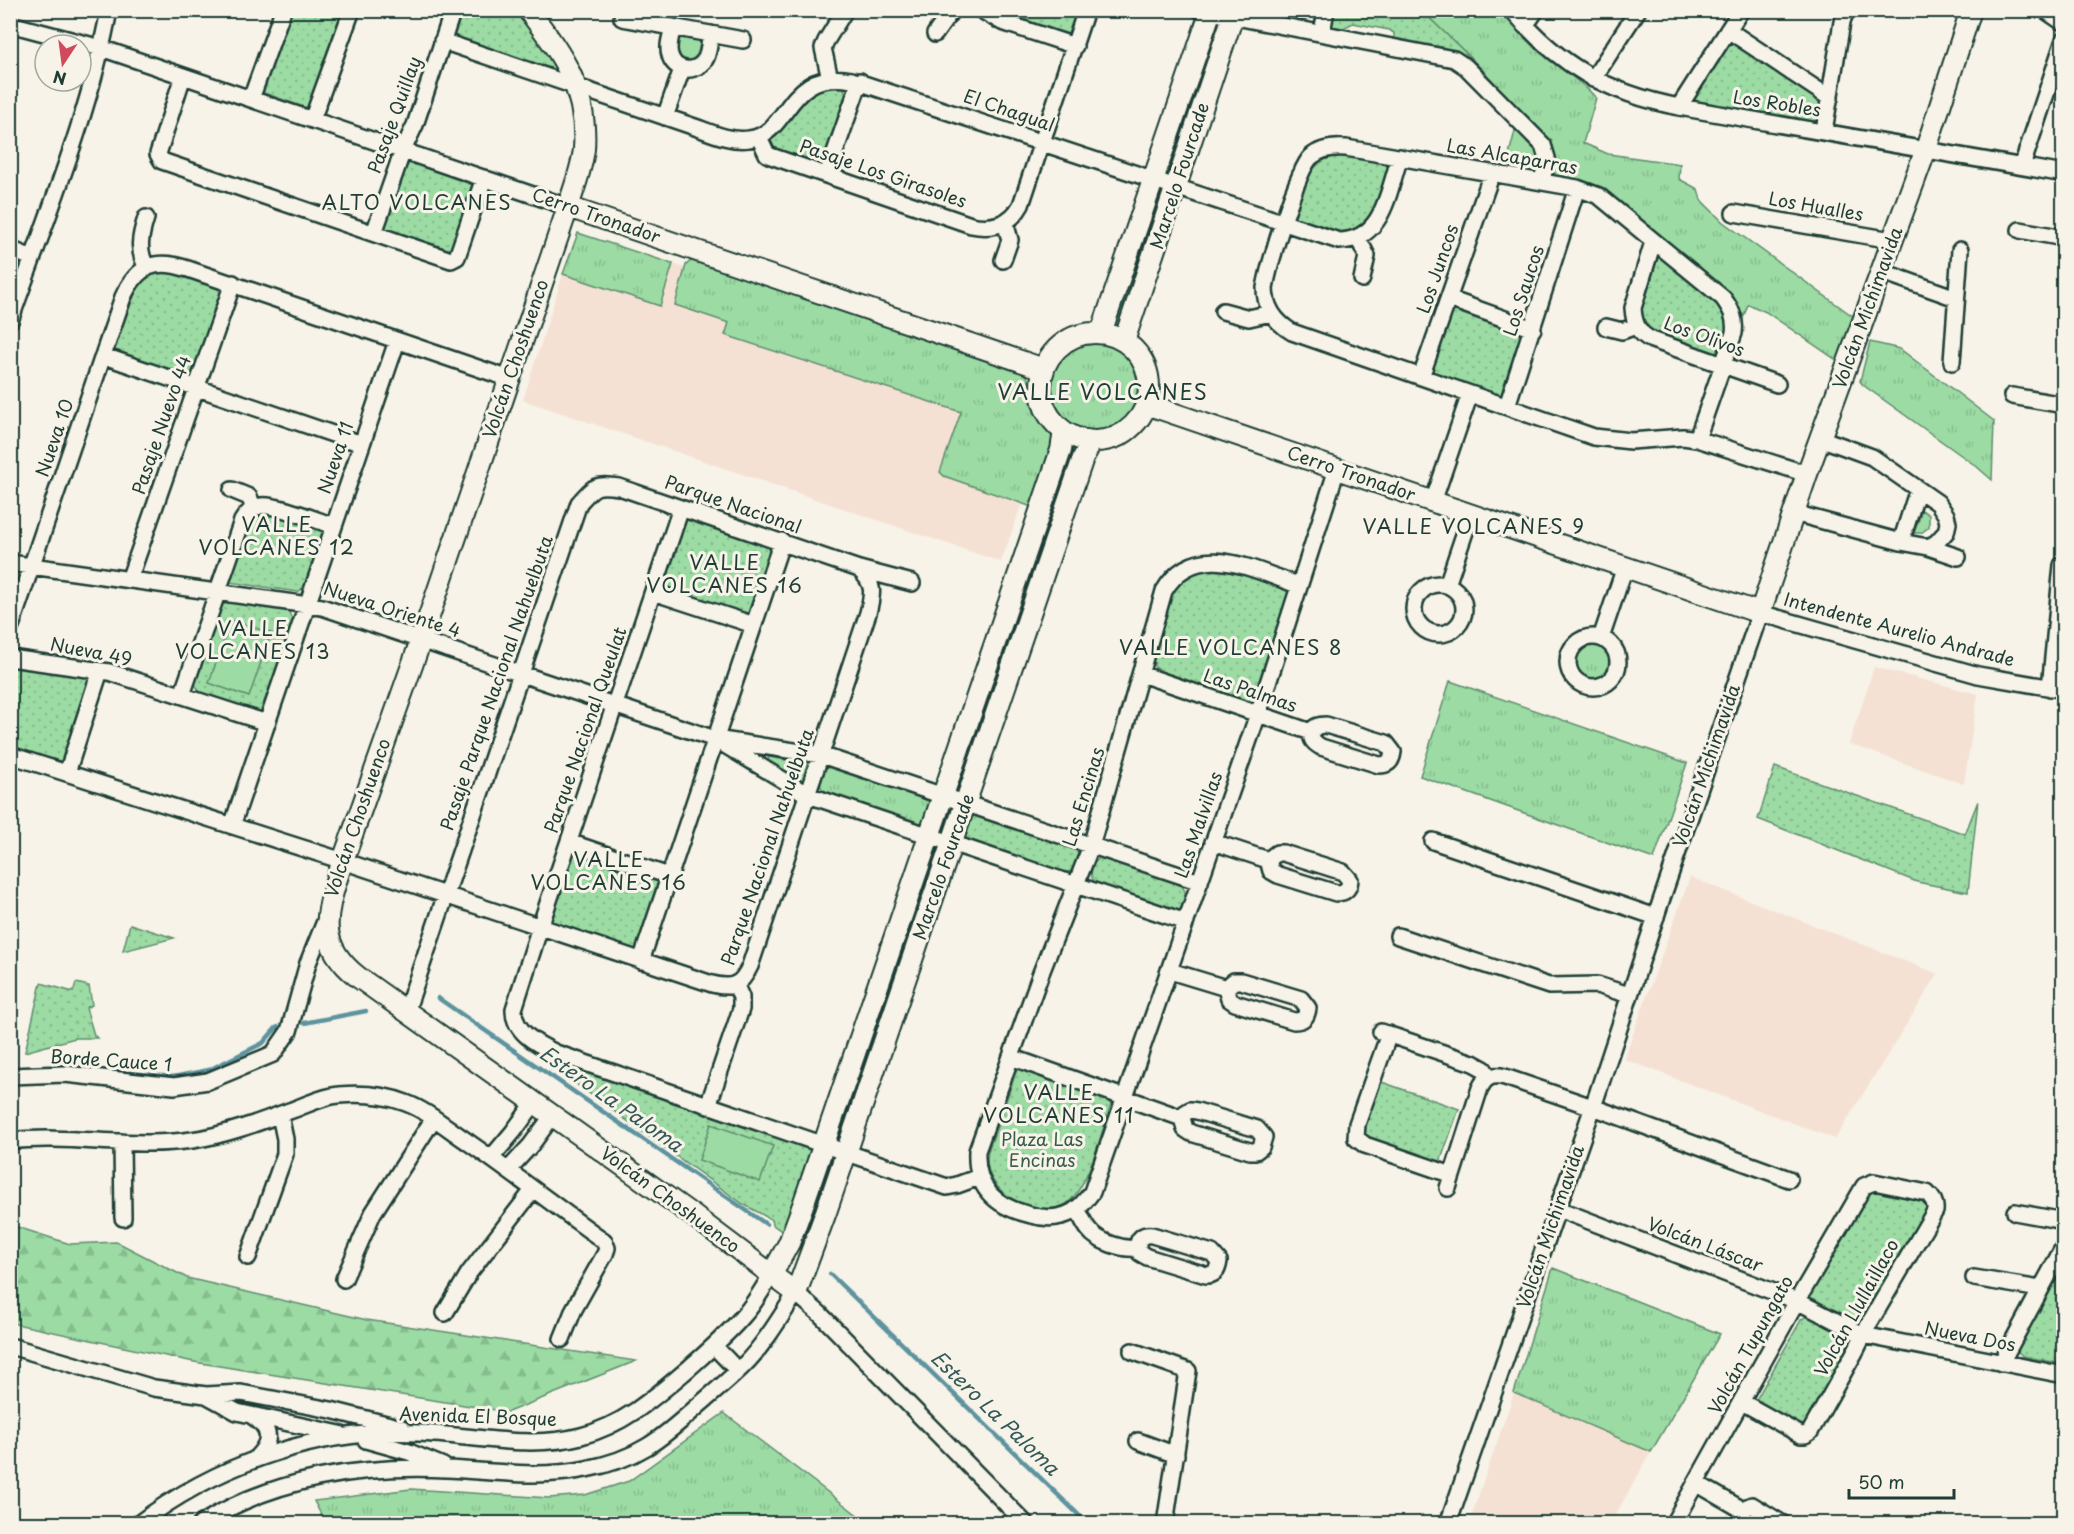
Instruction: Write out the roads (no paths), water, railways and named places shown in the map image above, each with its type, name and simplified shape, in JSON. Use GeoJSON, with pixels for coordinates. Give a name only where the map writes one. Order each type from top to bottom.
{"type":"FeatureCollection","features":[{"type":"Feature","properties":{"kind":"street"},"geometry":{"type":"LineString","coordinates":[[10,321],[68,154],[101,48],[109,10]]}},
{"type":"Feature","properties":{"kind":"street"},"geometry":{"type":"LineString","coordinates":[[251,99],[283,10]]}},
{"type":"Feature","properties":{"kind":"street"},"geometry":{"type":"LineString","coordinates":[[312,120],[352,10]]}},
{"type":"Feature","properties":{"kind":"street","name":"Pasaje Quillay"},"geometry":{"type":"LineString","coordinates":[[374,233],[403,150],[415,125],[453,10]]}},
{"type":"Feature","properties":{"kind":"street","name":"Volcán Choshuenco"},"geometry":{"type":"LineString","coordinates":[[528,10],[565,62],[576,87],[582,112],[584,148],[568,207],[510,379],[330,901],[326,919],[333,948],[350,971],[535,1102],[796,1293],[820,1314],[1026,1524]]}},
{"type":"Feature","properties":{"kind":"street"},"geometry":{"type":"LineString","coordinates":[[830,79],[823,48],[845,10]]}},
{"type":"Feature","properties":{"kind":"street"},"geometry":{"type":"LineString","coordinates":[[935,34],[952,10]]}},
{"type":"Feature","properties":{"kind":"street"},"geometry":{"type":"LineString","coordinates":[[981,10],[1002,22],[1074,46]]}},
{"type":"Feature","properties":{"kind":"street"},"geometry":{"type":"LineString","coordinates":[[1004,260],[1010,240],[1005,222],[1014,216],[1021,205],[1086,10]]}},
{"type":"Feature","properties":{"kind":"street"},"geometry":{"type":"LineString","coordinates":[[1322,33],[1326,10]]}},
{"type":"Feature","properties":{"kind":"street","name":"Los Robles"},"geometry":{"type":"LineString","coordinates":[[1512,10],[1526,26],[1568,62],[1593,79],[1632,96],[1679,107],[2064,174]]}},
{"type":"Feature","properties":{"kind":"street"},"geometry":{"type":"LineString","coordinates":[[1526,26],[1536,10]]}},
{"type":"Feature","properties":{"kind":"street"},"geometry":{"type":"LineString","coordinates":[[1593,79],[1638,10]]}},
{"type":"Feature","properties":{"kind":"street"},"geometry":{"type":"LineString","coordinates":[[1679,107],[1741,10]]}},
{"type":"Feature","properties":{"kind":"street"},"geometry":{"type":"LineString","coordinates":[[1824,131],[1846,10]]}},
{"type":"Feature","properties":{"kind":"street","name":"Volcán Michimavida"},"geometry":{"type":"LineString","coordinates":[[1448,1524],[1593,1107],[1807,474],[1926,149],[1971,10]]}},
{"type":"Feature","properties":{"kind":"street"},"geometry":{"type":"LineString","coordinates":[[2045,10],[2064,23]]}},
{"type":"Feature","properties":{"kind":"street"},"geometry":{"type":"LineString","coordinates":[[1207,11],[1234,14],[1442,56],[1460,62],[1544,145],[1547,158],[1542,181]]}},
{"type":"Feature","properties":{"kind":"street","name":"Marcelo Fourcade"},"geometry":{"type":"LineString","coordinates":[[1101,333],[1154,180],[1207,11]]}},
{"type":"Feature","properties":{"kind":"street","name":"Marcelo Fourcade"},"geometry":{"type":"LineString","coordinates":[[1124,341],[1234,14]]}},
{"type":"Feature","properties":{"kind":"street"},"geometry":{"type":"LineString","coordinates":[[622,18],[744,40]]}},
{"type":"Feature","properties":{"kind":"street","name":"Cerro Tronador"},"geometry":{"type":"LineString","coordinates":[[10,24],[101,48],[1044,369]]}},
{"type":"Feature","properties":{"kind":"street"},"geometry":{"type":"LineString","coordinates":[[673,27],[669,54],[674,63],[682,69],[694,68],[704,62],[711,34]]}},
{"type":"Feature","properties":{"kind":"street"},"geometry":{"type":"LineString","coordinates":[[1728,30],[1830,98]]}},
{"type":"Feature","properties":{"kind":"street"},"geometry":{"type":"LineString","coordinates":[[442,40],[731,138],[748,140],[759,137]]}},
{"type":"Feature","properties":{"kind":"street"},"geometry":{"type":"LineString","coordinates":[[2022,166],[2057,82],[2064,40]]}},
{"type":"Feature","properties":{"kind":"street"},"geometry":{"type":"LineString","coordinates":[[665,117],[682,69]]}},
{"type":"Feature","properties":{"kind":"street"},"geometry":{"type":"LineString","coordinates":[[183,76],[158,154],[162,161],[374,233],[454,260],[457,258],[484,178]]}},
{"type":"Feature","properties":{"kind":"street","name":"El Chagual"},"geometry":{"type":"LineString","coordinates":[[759,137],[771,128],[802,90],[814,83],[844,78],[860,81],[1333,240],[1346,241],[1358,238]]}},
{"type":"Feature","properties":{"kind":"street"},"geometry":{"type":"LineString","coordinates":[[827,176],[860,81]]}},
{"type":"Feature","properties":{"kind":"street","name":"Pasaje Los Girasoles"},"geometry":{"type":"LineString","coordinates":[[759,137],[771,156],[827,176],[971,225],[992,227],[1005,222]]}},
{"type":"Feature","properties":{"kind":"street","name":"Las Alcaparras"},"geometry":{"type":"LineString","coordinates":[[1271,313],[1265,288],[1284,224],[1301,173],[1312,156],[1321,152],[1339,147],[1577,188],[1599,196],[1723,298],[1732,312],[1735,326],[1697,439]]}},
{"type":"Feature","properties":{"kind":"street"},"geometry":{"type":"LineString","coordinates":[[1362,279],[1367,256],[1358,238],[1376,225],[1400,157]]}},
{"type":"Feature","properties":{"kind":"street","name":"Los Juncos"},"geometry":{"type":"LineString","coordinates":[[1421,377],[1492,173]]}},
{"type":"Feature","properties":{"kind":"street","name":"Los Saucos"},"geometry":{"type":"LineString","coordinates":[[1506,406],[1533,329],[1577,188]]}},
{"type":"Feature","properties":{"kind":"street","name":"Los Hualles"},"geometry":{"type":"LineString","coordinates":[[1734,213],[1892,240]]}},
{"type":"Feature","properties":{"kind":"street"},"geometry":{"type":"LineString","coordinates":[[146,218],[139,245],[141,258],[147,268],[158,264],[175,265],[510,379]]}},
{"type":"Feature","properties":{"kind":"street"},"geometry":{"type":"LineString","coordinates":[[2020,230],[2064,238]]}},
{"type":"Feature","properties":{"kind":"street","name":"Los Olivos"},"geometry":{"type":"LineString","coordinates":[[1653,242],[1633,308],[1636,326],[1647,338],[1777,384]]}},
{"type":"Feature","properties":{"kind":"street"},"geometry":{"type":"LineString","coordinates":[[10,249],[32,258]]}},
{"type":"Feature","properties":{"kind":"street"},"geometry":{"type":"LineString","coordinates":[[1952,362],[1959,250]]}},
{"type":"Feature","properties":{"kind":"street","name":"Nueva 10"},"geometry":{"type":"LineString","coordinates":[[10,628],[129,285],[135,276],[147,268]]}},
{"type":"Feature","properties":{"kind":"street"},"geometry":{"type":"LineString","coordinates":[[1880,271],[1956,298]]}},
{"type":"Feature","properties":{"kind":"street","name":"Pasaje Nuevo 44"},"geometry":{"type":"LineString","coordinates":[[129,580],[233,283]]}},
{"type":"Feature","properties":{"kind":"street"},"geometry":{"type":"LineString","coordinates":[[1449,299],[1533,329]]}},
{"type":"Feature","properties":{"kind":"street"},"geometry":{"type":"LineString","coordinates":[[1223,311],[1249,318],[1271,313],[1283,327],[1292,332],[1594,437],[1613,440],[1675,437],[1697,439],[1807,474]]}},
{"type":"Feature","properties":{"kind":"street"},"geometry":{"type":"LineString","coordinates":[[1606,327],[1622,331],[1636,326]]}},
{"type":"Feature","properties":{"kind":"street"},"geometry":{"type":"LineString","coordinates":[[1089,333],[1101,333],[1124,341],[1134,348],[1146,369],[1149,392],[1146,404],[1134,424],[1125,432],[1104,440],[1092,441],[1077,438],[1064,431],[1055,423],[1043,403],[1041,380],[1049,358],[1066,341],[1089,333]]}},
{"type":"Feature","properties":{"kind":"street","name":"Nueva 11"},"geometry":{"type":"LineString","coordinates":[[232,826],[397,341]]}},
{"type":"Feature","properties":{"kind":"street"},"geometry":{"type":"LineString","coordinates":[[104,356],[362,444]]}},
{"type":"Feature","properties":{"kind":"street"},"geometry":{"type":"LineString","coordinates":[[1433,502],[1470,394]]}},
{"type":"Feature","properties":{"kind":"street"},"geometry":{"type":"LineString","coordinates":[[2012,396],[2064,405]]}},
{"type":"Feature","properties":{"kind":"street","name":"Cerro Tronador"},"geometry":{"type":"LineString","coordinates":[[1146,404],[1760,613]]}},
{"type":"Feature","properties":{"kind":"street","name":"Marcelo Fourcade"},"geometry":{"type":"LineString","coordinates":[[772,1274],[789,1243],[824,1146],[1061,450],[1064,431]]}},
{"type":"Feature","properties":{"kind":"street"},"geometry":{"type":"LineString","coordinates":[[1820,438],[1872,457],[1938,503],[1946,514],[1948,523],[1942,538],[1928,547]]}},
{"type":"Feature","properties":{"kind":"street","name":"Marcelo Fourcade"},"geometry":{"type":"LineString","coordinates":[[796,1293],[1083,458],[1092,441]]}},
{"type":"Feature","properties":{"kind":"street","name":"Las Malvillas"},"geometry":{"type":"LineString","coordinates":[[1077,1209],[1092,1192],[1170,971],[1258,714],[1337,469]]}},
{"type":"Feature","properties":{"kind":"street","name":"Parque Nacional"},"geometry":{"type":"LineString","coordinates":[[593,488],[604,485],[619,487],[859,569],[912,583]]}},
{"type":"Feature","properties":{"kind":"street","name":"Pasaje Parque Nacional Nahuelbuta"},"geometry":{"type":"LineString","coordinates":[[406,1012],[579,504],[593,488]]}},
{"type":"Feature","properties":{"kind":"street"},"geometry":{"type":"LineString","coordinates":[[1901,542],[1918,489]]}},
{"type":"Feature","properties":{"kind":"street"},"geometry":{"type":"LineString","coordinates":[[232,490],[249,496],[254,508]]}},
{"type":"Feature","properties":{"kind":"street"},"geometry":{"type":"LineString","coordinates":[[182,695],[242,521],[254,508],[262,506],[273,507],[334,526]]}},
{"type":"Feature","properties":{"kind":"street","name":"Parque Nacional Queulat"},"geometry":{"type":"LineString","coordinates":[[681,508],[568,842],[513,1017],[519,1029],[535,1042],[556,1053],[824,1146],[947,1187],[979,1177]]}},
{"type":"Feature","properties":{"kind":"street"},"geometry":{"type":"LineString","coordinates":[[1794,513],[1928,547],[1958,557]]}},
{"type":"Feature","properties":{"kind":"street"},"geometry":{"type":"LineString","coordinates":[[1447,585],[1471,514]]}},
{"type":"Feature","properties":{"kind":"street"},"geometry":{"type":"LineString","coordinates":[[641,961],[782,541]]}},
{"type":"Feature","properties":{"kind":"street","name":"Las Encinas"},"geometry":{"type":"LineString","coordinates":[[979,1177],[976,1165],[977,1151],[1074,884],[1091,846],[1164,591],[1176,574],[1185,567],[1204,561],[1226,562],[1298,585]]}},
{"type":"Feature","properties":{"kind":"street","name":"Nueva Oriente 4"},"geometry":{"type":"LineString","coordinates":[[10,563],[322,607],[715,739]]}},
{"type":"Feature","properties":{"kind":"street"},"geometry":{"type":"LineString","coordinates":[[2057,689],[2061,566]]}},
{"type":"Feature","properties":{"kind":"street"},"geometry":{"type":"LineString","coordinates":[[1601,638],[1625,567]]}},
{"type":"Feature","properties":{"kind":"street","name":"Parque Nacional Nahuelbuta"},"geometry":{"type":"LineString","coordinates":[[343,861],[712,984],[724,987],[735,984],[744,978],[750,966],[872,599],[869,579],[859,569]]}},
{"type":"Feature","properties":{"kind":"street"},"geometry":{"type":"LineString","coordinates":[[653,592],[754,625]]}},
{"type":"Feature","properties":{"kind":"street","name":"Intendente Aurelio Andrade"},"geometry":{"type":"LineString","coordinates":[[1760,613],[1978,675],[2057,689]]}},
{"type":"Feature","properties":{"kind":"street","name":"Nueva 49"},"geometry":{"type":"LineString","coordinates":[[10,658],[118,675],[267,723]]}},
{"type":"Feature","properties":{"kind":"street"},"geometry":{"type":"LineString","coordinates":[[68,773],[100,671]]}},
{"type":"Feature","properties":{"kind":"street","name":"Las Palmas"},"geometry":{"type":"LineString","coordinates":[[1141,674],[1311,732]]}},
{"type":"Feature","properties":{"kind":"street","name":"Las Palmas"},"geometry":{"type":"LineString","coordinates":[[1326,725],[1386,744],[1393,752],[1393,757],[1385,765],[1379,765],[1321,747],[1314,743],[1311,732],[1314,727],[1326,725]]}},
{"type":"Feature","properties":{"kind":"street"},"geometry":{"type":"LineString","coordinates":[[715,739],[822,755],[1200,882]]}},
{"type":"Feature","properties":{"kind":"street"},"geometry":{"type":"LineString","coordinates":[[715,739],[808,795],[1186,922]]}},
{"type":"Feature","properties":{"kind":"street"},"geometry":{"type":"LineString","coordinates":[[10,755],[343,861]]}},
{"type":"Feature","properties":{"kind":"street"},"geometry":{"type":"LineString","coordinates":[[1433,841],[1656,917]]}},
{"type":"Feature","properties":{"kind":"street"},"geometry":{"type":"LineString","coordinates":[[568,842],[669,876]]}},
{"type":"Feature","properties":{"kind":"street"},"geometry":{"type":"LineString","coordinates":[[1213,842],[1268,860]]}},
{"type":"Feature","properties":{"kind":"street"},"geometry":{"type":"LineString","coordinates":[[1277,853],[1283,853],[1343,872],[1350,880],[1350,885],[1342,893],[1336,893],[1278,875],[1271,871],[1268,860],[1277,853]]}},
{"type":"Feature","properties":{"kind":"street","name":"Borde Cauce 1"},"geometry":{"type":"LineString","coordinates":[[10,1076],[65,1074],[174,1086],[208,1082],[273,1054],[289,1032],[308,963],[326,919]]}},
{"type":"Feature","properties":{"kind":"street"},"geometry":{"type":"LineString","coordinates":[[1398,936],[1549,986],[1597,985],[1629,995]]}},
{"type":"Feature","properties":{"kind":"street"},"geometry":{"type":"LineString","coordinates":[[1170,971],[1226,988]]}},
{"type":"Feature","properties":{"kind":"street"},"geometry":{"type":"LineString","coordinates":[[1234,981],[1300,999],[1308,1008],[1307,1013],[1305,1018],[1294,1021],[1235,1003],[1229,999],[1226,988],[1234,981]]}},
{"type":"Feature","properties":{"kind":"street"},"geometry":{"type":"LineString","coordinates":[[708,1106],[741,1009],[741,997],[735,984]]}},
{"type":"Feature","properties":{"kind":"street"},"geometry":{"type":"LineString","coordinates":[[1489,1077],[1484,1069],[1473,1063],[1385,1033],[1355,1130],[1356,1138],[1365,1145],[1450,1182],[1480,1088],[1485,1079],[1489,1077],[1505,1077],[1789,1179]]}},
{"type":"Feature","properties":{"kind":"street"},"geometry":{"type":"LineString","coordinates":[[1011,1057],[1182,1118]]}},
{"type":"Feature","properties":{"kind":"street"},"geometry":{"type":"LineString","coordinates":[[10,1141],[54,1139],[177,1142],[193,1140],[280,1115],[338,1095],[386,1096],[409,1104],[434,1118],[491,1158],[604,1241],[607,1248],[605,1254],[574,1309],[562,1339]]}},
{"type":"Feature","properties":{"kind":"street"},"geometry":{"type":"LineString","coordinates":[[491,1158],[535,1102]]}},
{"type":"Feature","properties":{"kind":"street"},"geometry":{"type":"LineString","coordinates":[[1190,1110],[1257,1129],[1264,1137],[1263,1143],[1256,1151],[1250,1151],[1191,1133],[1185,1129],[1182,1118],[1190,1110]]}},
{"type":"Feature","properties":{"kind":"street"},"geometry":{"type":"LineString","coordinates":[[248,1257],[285,1154],[280,1115]]}},
{"type":"Feature","properties":{"kind":"street"},"geometry":{"type":"LineString","coordinates":[[508,1170],[531,1145],[553,1115]]}},
{"type":"Feature","properties":{"kind":"street"},"geometry":{"type":"LineString","coordinates":[[344,1279],[373,1213],[434,1118]]}},
{"type":"Feature","properties":{"kind":"street"},"geometry":{"type":"LineString","coordinates":[[122,1142],[123,1218]]}},
{"type":"Feature","properties":{"kind":"street"},"geometry":{"type":"LineString","coordinates":[[979,1177],[993,1199],[1004,1206],[1042,1218],[1058,1217],[1077,1209],[1089,1231],[1098,1238],[1123,1248],[1138,1248]]}},
{"type":"Feature","properties":{"kind":"street","name":"Volcán Llullaillaco"},"geometry":{"type":"LineString","coordinates":[[1742,1402],[1801,1435],[1808,1434],[1866,1336],[1935,1211],[1935,1206],[1931,1196],[1927,1193],[1874,1182],[1864,1186]]}},
{"type":"Feature","properties":{"kind":"street","name":"Volcán Tupungato"},"geometry":{"type":"LineString","coordinates":[[1673,1524],[1864,1186]]}},
{"type":"Feature","properties":{"kind":"street"},"geometry":{"type":"LineString","coordinates":[[446,1313],[469,1273],[533,1190]]}},
{"type":"Feature","properties":{"kind":"street","name":"Volcán Láscar"},"geometry":{"type":"LineString","coordinates":[[1558,1209],[1797,1301],[1866,1336]]}},
{"type":"Feature","properties":{"kind":"street"},"geometry":{"type":"LineString","coordinates":[[2015,1212],[2064,1221]]}},
{"type":"Feature","properties":{"kind":"street"},"geometry":{"type":"LineString","coordinates":[[1146,1234],[1152,1235],[1212,1253],[1219,1261],[1219,1267],[1216,1272],[1206,1275],[1147,1257],[1140,1253],[1138,1248],[1140,1237],[1146,1234]]}},
{"type":"Feature","properties":{"kind":"street"},"geometry":{"type":"LineString","coordinates":[[2001,1363],[2064,1246]]}},
{"type":"Feature","properties":{"kind":"street","name":"Avenida El Bosque"},"geometry":{"type":"LineString","coordinates":[[138,1524],[185,1493],[230,1470],[299,1446],[352,1436],[418,1433],[541,1442],[559,1441],[594,1432],[632,1414],[659,1394],[714,1346],[745,1315],[772,1274]]}},
{"type":"Feature","properties":{"kind":"street"},"geometry":{"type":"LineString","coordinates":[[1974,1278],[2040,1290]]}},
{"type":"Feature","properties":{"kind":"street"},"geometry":{"type":"LineString","coordinates":[[201,1524],[239,1504],[317,1478],[384,1469],[448,1469],[542,1475],[586,1469],[623,1459],[666,1435],[738,1371],[767,1336],[796,1293]]}},
{"type":"Feature","properties":{"kind":"street","name":"Nueva Dos"},"geometry":{"type":"LineString","coordinates":[[1866,1336],[2064,1375]]}},
{"type":"Feature","properties":{"kind":"street"},"geometry":{"type":"LineString","coordinates":[[10,1346],[154,1388],[206,1395],[241,1393],[332,1410],[418,1433]]}},
{"type":"Feature","properties":{"kind":"street"},"geometry":{"type":"LineString","coordinates":[[714,1346],[738,1371]]}},
{"type":"Feature","properties":{"kind":"street"},"geometry":{"type":"LineString","coordinates":[[1132,1351],[1188,1371],[1165,1524]]}},
{"type":"Feature","properties":{"kind":"street"},"geometry":{"type":"LineString","coordinates":[[206,1395],[237,1412],[352,1436],[409,1452],[448,1469]]}},
{"type":"Feature","properties":{"kind":"street"},"geometry":{"type":"LineString","coordinates":[[252,1415],[264,1425],[268,1434],[263,1450],[253,1461]]}},
{"type":"Feature","properties":{"kind":"street"},"geometry":{"type":"LineString","coordinates":[[1138,1441],[1176,1455]]}},
{"type":"Feature","properties":{"kind":"street"},"geometry":{"type":"LineString","coordinates":[[1696,1483],[1746,1517],[1749,1506],[1756,1506],[1783,1524]]}},
{"type":"Feature","properties":{"kind":"waterway","name":"Estero La Paloma"},"geometry":{"type":"LineString","coordinates":[[438,998],[766,1224]]}},
{"type":"Feature","properties":{"kind":"waterway","name":"Estero La Paloma"},"geometry":{"type":"LineString","coordinates":[[304,1023],[366,1011]]}},
{"type":"Feature","properties":{"kind":"waterway"},"geometry":{"type":"LineString","coordinates":[[88,1069],[173,1077],[209,1070],[263,1043],[279,1027]]}},
{"type":"Feature","properties":{"kind":"waterway","name":"Estero La Paloma"},"geometry":{"type":"LineString","coordinates":[[830,1274],[1088,1524]]}},
{"type":"Feature","properties":{"kind":"district","name":"ALTO VOLCANES"},"geometry":{"type":"Point","coordinates":[417,203]}},
{"type":"Feature","properties":{"kind":"district","name":"VALLE VOLCANES"},"geometry":{"type":"Point","coordinates":[1103,393]}},
{"type":"Feature","properties":{"kind":"district","name":"VALLE VOLCANES 9"},"geometry":{"type":"Point","coordinates":[1474,527]}},
{"type":"Feature","properties":{"kind":"district","name":"VALLE VOLCANES 12"},"geometry":{"type":"Point","coordinates":[277,536]}},
{"type":"Feature","properties":{"kind":"district","name":"VALLE VOLCANES 16"},"geometry":{"type":"Point","coordinates":[725,574]}},
{"type":"Feature","properties":{"kind":"district","name":"VALLE VOLCANES 13"},"geometry":{"type":"Point","coordinates":[253,640]}},
{"type":"Feature","properties":{"kind":"district","name":"VALLE VOLCANES 8"},"geometry":{"type":"Point","coordinates":[1231,648]}},
{"type":"Feature","properties":{"kind":"district","name":"VALLE VOLCANES 16"},"geometry":{"type":"Point","coordinates":[609,872]}},
{"type":"Feature","properties":{"kind":"district","name":"VALLE VOLCANES 11"},"geometry":{"type":"Point","coordinates":[1059,1104]}},
{"type":"Feature","properties":{"kind":"park label","name":"Plaza Las Encinas"},"geometry":{"type":"Point","coordinates":[1042,1150]}}]}
